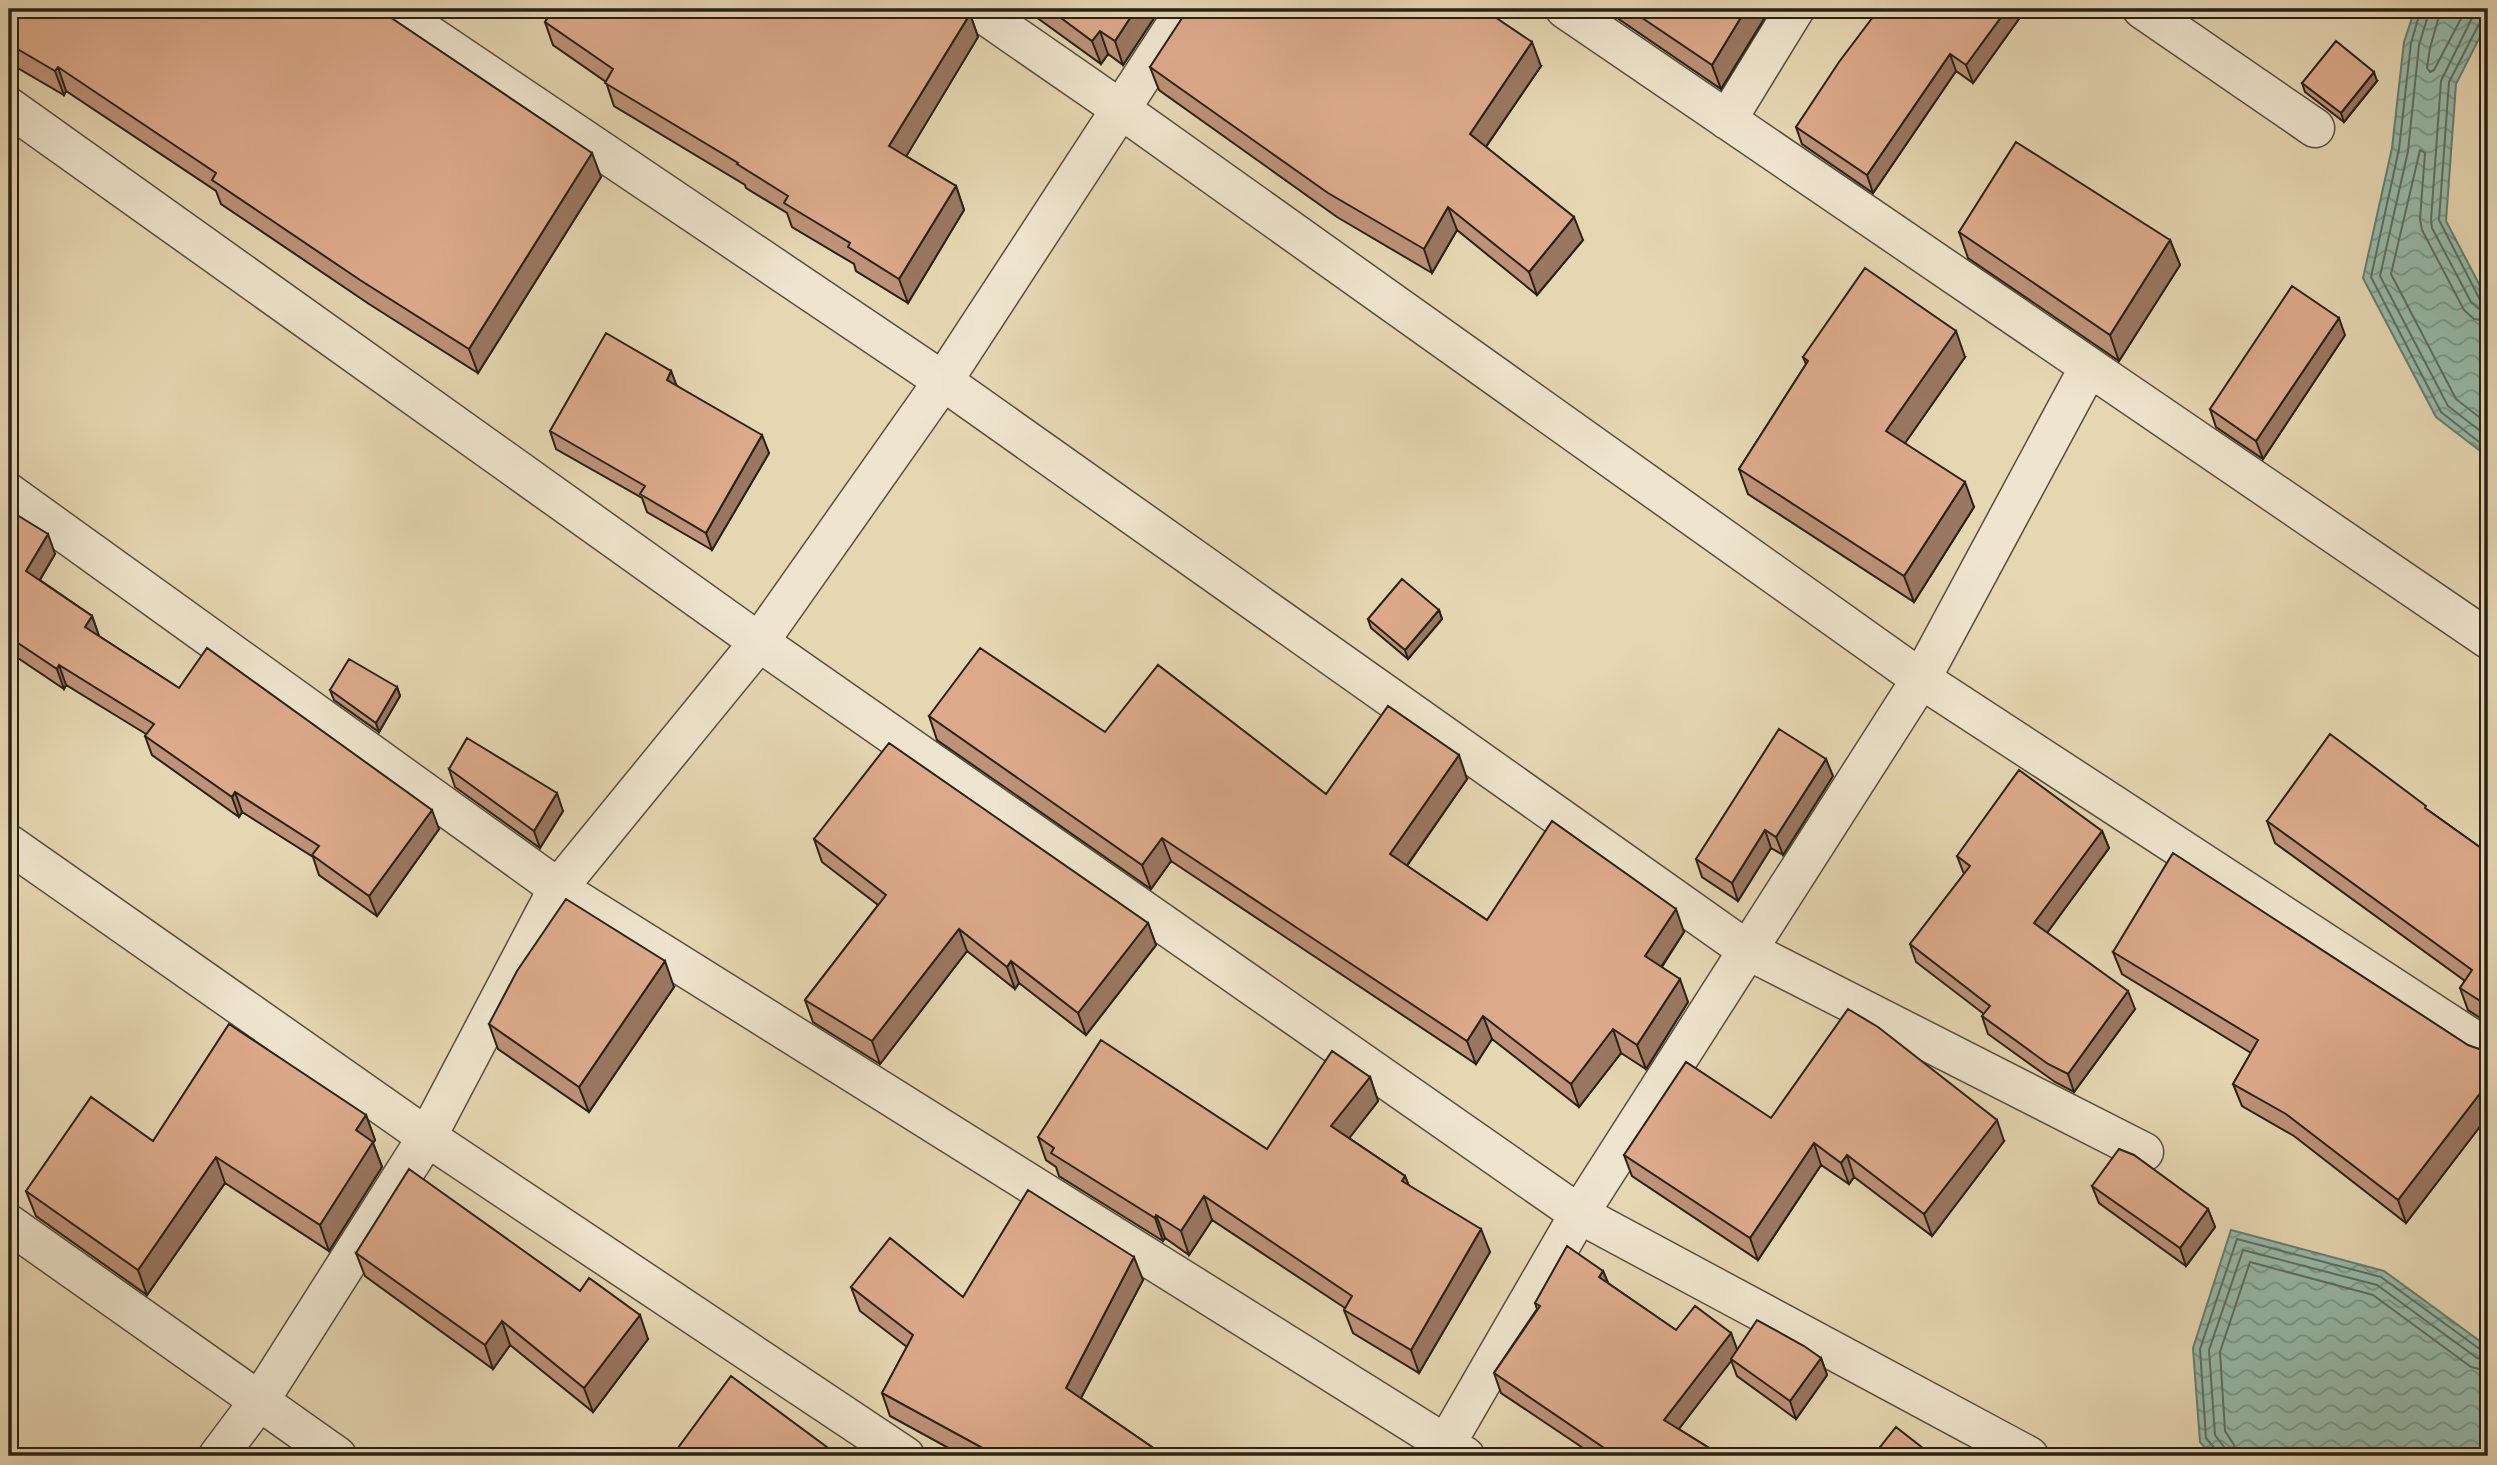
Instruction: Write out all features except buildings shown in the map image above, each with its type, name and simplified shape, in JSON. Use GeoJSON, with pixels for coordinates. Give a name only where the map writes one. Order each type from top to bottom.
{"type":"FeatureCollection","features":[{"type":"Feature","properties":{"kind":"street"},"geometry":{"type":"LineString","coordinates":[[391,9],[943,381],[1747,950],[2144,1152]]}},
{"type":"Feature","properties":{"kind":"street"},"geometry":{"type":"LineString","coordinates":[[976,9],[1921,679],[2488,1049]]}},
{"type":"Feature","properties":{"kind":"street"},"geometry":{"type":"LineString","coordinates":[[218,1456],[260,1400],[427,1137],[558,888],[760,642],[943,381],[1186,9]]}},
{"type":"Feature","properties":{"kind":"street"},"geometry":{"type":"LineString","coordinates":[[1564,9],[2488,639]]}},
{"type":"Feature","properties":{"kind":"street"},"geometry":{"type":"LineString","coordinates":[[1727,120],[1795,9]]}},
{"type":"Feature","properties":{"kind":"street"},"geometry":{"type":"LineString","coordinates":[[2142,9],[2315,128]]}},
{"type":"Feature","properties":{"kind":"street"},"geometry":{"type":"LineString","coordinates":[[9,107],[760,642],[1579,1214],[2029,1456]]}},
{"type":"Feature","properties":{"kind":"street"},"geometry":{"type":"LineString","coordinates":[[9,494],[558,888],[1451,1452],[1579,1214],[1921,679],[2089,367]]}},
{"type":"Feature","properties":{"kind":"street"},"geometry":{"type":"LineString","coordinates":[[9,844],[427,1137],[905,1456]]}},
{"type":"Feature","properties":{"kind":"street"},"geometry":{"type":"LineString","coordinates":[[9,1224],[337,1456]]}},
{"type":"Feature","properties":{"kind":"water"},"geometry":{"type":"Polygon","coordinates":[[[2415,9],[2488,9],[2488,21],[2456,84],[2446,221],[2488,301],[2488,457],[2436,417],[2363,278],[2392,148],[2404,42],[2415,9]]]}},
{"type":"Feature","properties":{"kind":"water"},"geometry":{"type":"Polygon","coordinates":[[[2231,1230],[2384,1271],[2488,1347],[2488,1456],[2212,1456],[2200,1442],[2193,1348],[2231,1230]]]}}]}
